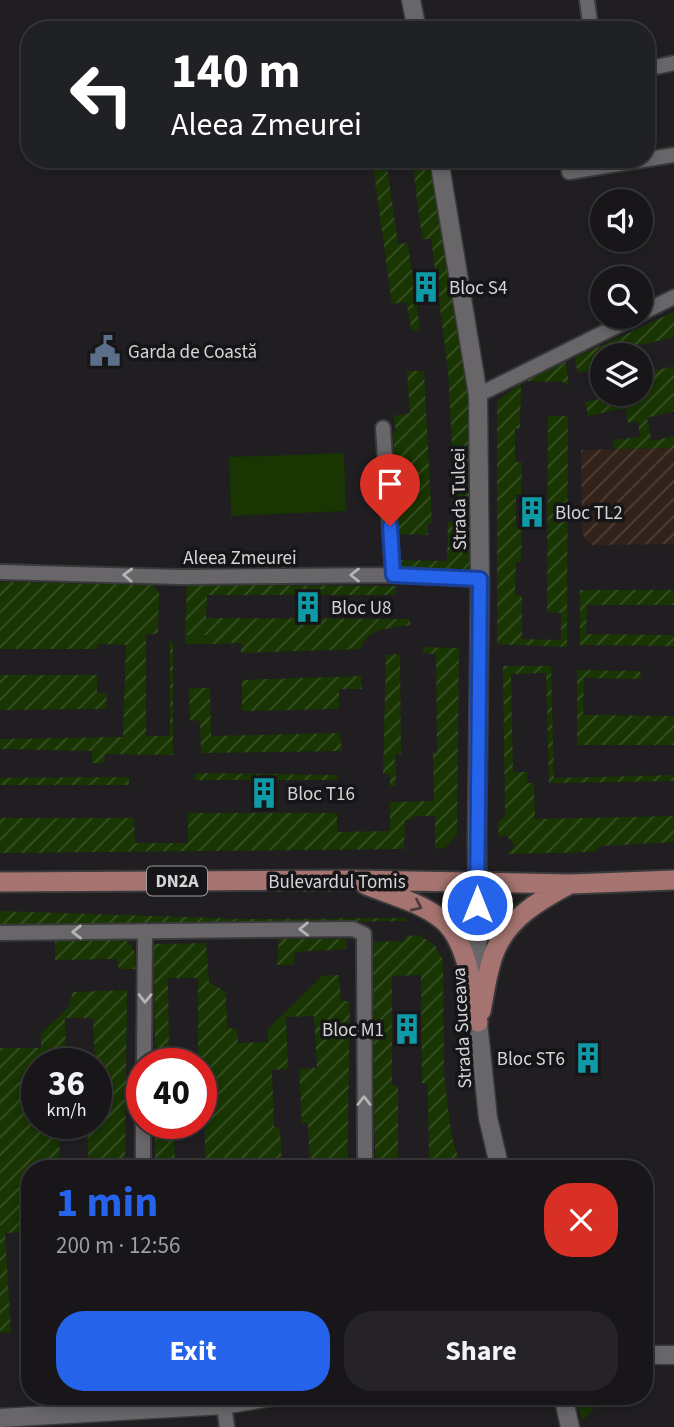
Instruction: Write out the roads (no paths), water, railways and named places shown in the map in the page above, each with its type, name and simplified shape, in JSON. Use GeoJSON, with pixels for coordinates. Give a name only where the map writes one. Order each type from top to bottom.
{"type":"FeatureCollection","features":[{"type":"Feature","properties":{"kind":"main road","name":"Bulevardul Tomis"},"geometry":{"type":"LineString","coordinates":[[0,882],[354,880],[571,884],[674,880]]}},
{"type":"Feature","properties":{"kind":"main road"},"geometry":{"type":"LineString","coordinates":[[354,880],[420,906],[442,919],[453,931],[469,971],[478,1023]]}},
{"type":"Feature","properties":{"kind":"main road"},"geometry":{"type":"LineString","coordinates":[[478,1023],[495,951],[503,936],[527,910],[571,884]]}},
{"type":"Feature","properties":{"kind":"street"},"geometry":{"type":"LineString","coordinates":[[411,0],[415,21]]}},
{"type":"Feature","properties":{"kind":"street"},"geometry":{"type":"LineString","coordinates":[[586,0],[590,21]]}},
{"type":"Feature","properties":{"kind":"street"},"geometry":{"type":"LineString","coordinates":[[655,67],[674,63]]}},
{"type":"Feature","properties":{"kind":"street"},"geometry":{"type":"LineString","coordinates":[[655,157],[674,155]]}},
{"type":"Feature","properties":{"kind":"street","name":"Strada Tulcei"},"geometry":{"type":"LineString","coordinates":[[440,168],[478,395],[480,579],[477,883]]}},
{"type":"Feature","properties":{"kind":"street"},"geometry":{"type":"LineString","coordinates":[[569,172],[585,168]]}},
{"type":"Feature","properties":{"kind":"street"},"geometry":{"type":"LineString","coordinates":[[653,308],[674,298]]}},
{"type":"Feature","properties":{"kind":"street"},"geometry":{"type":"LineString","coordinates":[[478,395],[611,329]]}},
{"type":"Feature","properties":{"kind":"street"},"geometry":{"type":"LineString","coordinates":[[383,428],[393,575]]}},
{"type":"Feature","properties":{"kind":"street","name":"Aleea Zmeurei"},"geometry":{"type":"LineString","coordinates":[[0,572],[180,577],[393,575],[480,579]]}},
{"type":"Feature","properties":{"kind":"street","name":"Strada Suceava"},"geometry":{"type":"LineString","coordinates":[[477,883],[478,1023],[488,1118],[498,1160]]}},
{"type":"Feature","properties":{"kind":"street"},"geometry":{"type":"LineString","coordinates":[[0,933],[354,929],[364,934],[365,1160]]}},
{"type":"Feature","properties":{"kind":"street"},"geometry":{"type":"LineString","coordinates":[[144,1048],[145,931]]}},
{"type":"Feature","properties":{"kind":"street"},"geometry":{"type":"LineString","coordinates":[[143,1139],[143,1160]]}},
{"type":"Feature","properties":{"kind":"street"},"geometry":{"type":"LineString","coordinates":[[653,1355],[674,1355]]}},
{"type":"Feature","properties":{"kind":"street"},"geometry":{"type":"LineString","coordinates":[[0,1418],[71,1405],[224,1405],[227,1427]]}},
{"type":"Feature","properties":{"kind":"street"},"geometry":{"type":"LineString","coordinates":[[565,1405],[570,1427]]}},
{"type":"Feature","properties":{"kind":"place","name":"Bloc S4"},"geometry":{"type":"Point","coordinates":[426,287]}},
{"type":"Feature","properties":{"kind":"place","name":"Garda de Coastă"},"geometry":{"type":"Point","coordinates":[105,351]}},
{"type":"Feature","properties":{"kind":"place","name":"Bloc TL2"},"geometry":{"type":"Point","coordinates":[532,512]}},
{"type":"Feature","properties":{"kind":"place","name":"Bloc U8"},"geometry":{"type":"Point","coordinates":[308,607]}},
{"type":"Feature","properties":{"kind":"place","name":"Bloc T16"},"geometry":{"type":"Point","coordinates":[264,793]}},
{"type":"Feature","properties":{"kind":"place","name":"Bloc M1"},"geometry":{"type":"Point","coordinates":[407,1029]}},
{"type":"Feature","properties":{"kind":"place","name":"Bloc ST6"},"geometry":{"type":"Point","coordinates":[588,1058]}}]}
